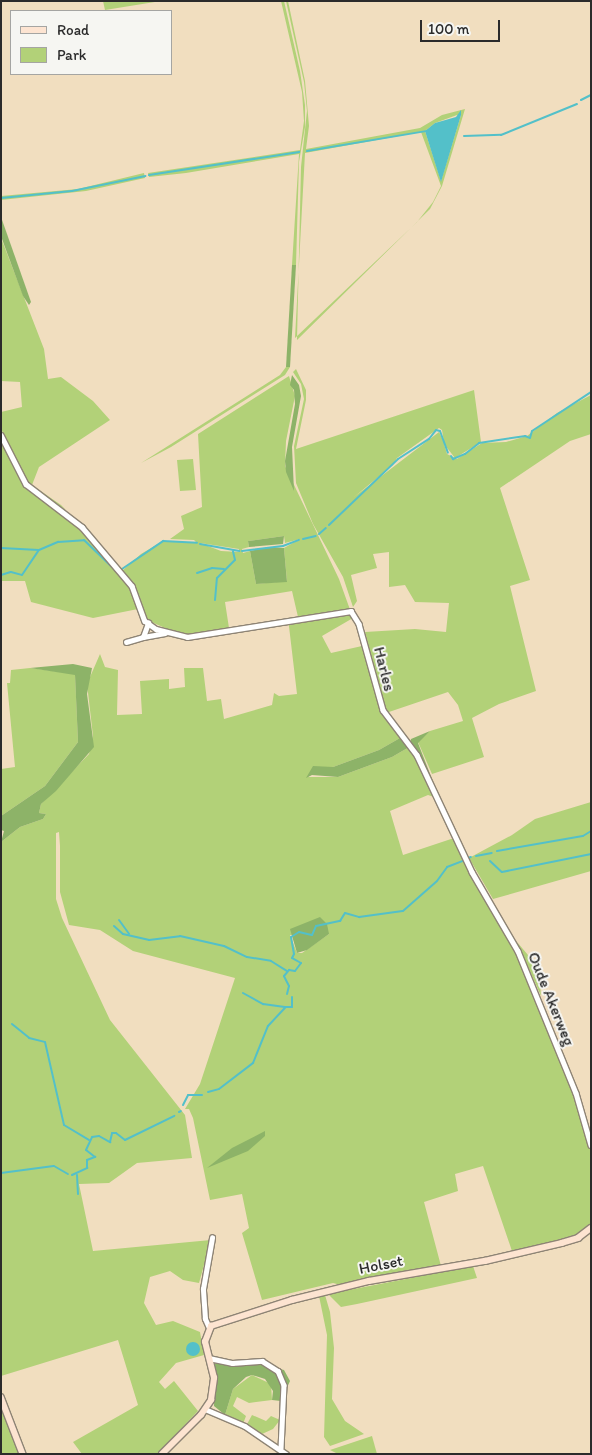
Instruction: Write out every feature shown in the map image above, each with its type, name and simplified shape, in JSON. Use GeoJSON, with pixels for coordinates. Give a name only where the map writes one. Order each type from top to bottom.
{"type":"FeatureCollection","features":[{"type":"Feature","properties":{"kind":"street"},"geometry":{"type":"LineString","coordinates":[[1,435],[28,486],[79,524],[132,586],[148,623],[142,637]]}},
{"type":"Feature","properties":{"kind":"street","name":"Harles"},"geometry":{"type":"LineString","coordinates":[[126,642],[165,633],[192,637],[351,611],[359,624],[383,710],[417,755],[444,818],[486,897]]}},
{"type":"Feature","properties":{"kind":"street","name":"Harles"},"geometry":{"type":"LineString","coordinates":[[148,623],[165,633]]}},
{"type":"Feature","properties":{"kind":"street","name":"Oude Akerweg"},"geometry":{"type":"LineString","coordinates":[[486,897],[506,927],[534,988],[578,1100],[591,1145]]}},
{"type":"Feature","properties":{"kind":"street","name":"Holset"},"geometry":{"type":"LineString","coordinates":[[209,1328],[270,1306],[345,1286],[485,1261],[562,1243],[578,1238],[591,1228]]}},
{"type":"Feature","properties":{"kind":"street"},"geometry":{"type":"LineString","coordinates":[[162,1454],[205,1409],[214,1389],[205,1342],[209,1328],[205,1319],[204,1279],[212,1238]]}},
{"type":"Feature","properties":{"kind":"street"},"geometry":{"type":"LineString","coordinates":[[209,1358],[232,1363],[262,1361],[278,1371],[284,1385],[281,1448]]}},
{"type":"Feature","properties":{"kind":"street"},"geometry":{"type":"LineString","coordinates":[[1,1397],[22,1454]]}},
{"type":"Feature","properties":{"kind":"street"},"geometry":{"type":"LineString","coordinates":[[205,1409],[233,1420],[281,1448],[286,1454]]}},
{"type":"Feature","properties":{"kind":"green space"},"geometry":{"type":"Polygon","coordinates":[[[103,1],[161,1],[105,10],[103,1]]]}},
{"type":"Feature","properties":{"kind":"green space"},"geometry":{"type":"Polygon","coordinates":[[[281,1],[284,1],[300,71],[305,105],[305,127],[299,162],[296,265],[292,265],[299,154],[186,173],[149,177],[148,173],[300,150],[304,121],[302,92],[281,1]]]}},
{"type":"Feature","properties":{"kind":"green space"},"geometry":{"type":"Polygon","coordinates":[[[286,1],[288,1],[305,81],[309,126],[306,149],[420,128],[442,115],[465,109],[442,186],[430,209],[418,221],[433,202],[441,186],[421,132],[305,153],[299,272],[301,167],[307,111],[304,82],[286,1]],[[461,115],[435,123],[425,131],[441,181],[461,115]]]}},
{"type":"Feature","properties":{"kind":"green space"},"geometry":{"type":"Polygon","coordinates":[[[144,173],[145,178],[86,191],[1,200],[1,196],[78,189],[144,173]]]}},
{"type":"Feature","properties":{"kind":"green space"},"geometry":{"type":"Polygon","coordinates":[[[1,217],[31,302],[29,305],[23,296],[2,239],[1,217]]]}},
{"type":"Feature","properties":{"kind":"green space"},"geometry":{"type":"Polygon","coordinates":[[[411,227],[297,340],[297,336],[411,227]]]}},
{"type":"Feature","properties":{"kind":"green space"},"geometry":{"type":"Polygon","coordinates":[[[1,238],[44,349],[48,379],[61,377],[93,401],[110,420],[39,467],[32,485],[66,510],[39,493],[26,480],[1,429],[1,412],[22,407],[20,382],[1,381],[1,238]]]}},
{"type":"Feature","properties":{"kind":"green space"},"geometry":{"type":"Polygon","coordinates":[[[292,265],[296,265],[290,367],[286,367],[292,265]]]}},
{"type":"Feature","properties":{"kind":"green space"},"geometry":{"type":"Polygon","coordinates":[[[286,367],[290,367],[285,375],[171,447],[141,463],[280,375],[286,367]]]}},
{"type":"Feature","properties":{"kind":"green space"},"geometry":{"type":"Polygon","coordinates":[[[296,369],[306,390],[306,400],[296,449],[474,390],[481,442],[455,458],[457,459],[482,443],[506,442],[527,436],[557,413],[591,395],[591,434],[570,441],[500,488],[530,580],[510,586],[536,691],[499,704],[472,718],[484,757],[432,774],[418,742],[430,731],[463,721],[458,705],[448,692],[386,713],[365,632],[415,629],[446,632],[449,603],[415,602],[405,585],[389,587],[389,552],[373,554],[377,568],[351,575],[357,601],[353,607],[343,577],[313,524],[296,483],[294,446],[304,399],[301,384],[293,372],[296,369]],[[439,428],[397,458],[393,465],[354,497],[439,432],[444,442],[442,430],[439,428]],[[444,444],[447,454],[455,458],[444,444]]]}},
{"type":"Feature","properties":{"kind":"green space"},"geometry":{"type":"Polygon","coordinates":[[[292,375],[299,385],[301,396],[292,447],[294,491],[286,472],[285,461],[295,404],[294,390],[290,385],[292,375]]]}},
{"type":"Feature","properties":{"kind":"green space"},"geometry":{"type":"Polygon","coordinates":[[[289,376],[295,396],[286,441],[285,466],[339,579],[353,618],[322,636],[331,653],[362,646],[383,712],[400,738],[379,750],[333,767],[318,767],[308,777],[338,777],[392,757],[411,746],[416,749],[437,798],[428,795],[390,811],[403,855],[454,838],[513,944],[563,1066],[590,1145],[591,1223],[583,1236],[513,1254],[483,1166],[455,1174],[458,1191],[424,1202],[441,1266],[345,1286],[333,1283],[262,1300],[242,1233],[249,1228],[242,1194],[210,1200],[193,1118],[189,1109],[185,1109],[200,1084],[235,978],[133,951],[100,930],[69,925],[60,892],[59,832],[56,833],[56,899],[62,918],[110,1020],[185,1115],[192,1158],[137,1163],[109,1183],[79,1184],[93,1251],[211,1240],[199,1283],[183,1280],[170,1271],[150,1277],[144,1303],[156,1325],[173,1321],[200,1332],[204,1355],[176,1363],[159,1382],[165,1389],[174,1381],[198,1411],[157,1454],[82,1454],[73,1442],[138,1405],[118,1340],[1,1376],[1,842],[20,827],[43,819],[46,814],[39,813],[41,804],[89,754],[93,736],[87,684],[100,654],[105,667],[118,670],[117,715],[142,714],[140,681],[169,679],[169,689],[185,687],[184,668],[203,668],[207,701],[221,699],[224,719],[272,705],[274,693],[279,696],[297,694],[288,618],[298,617],[292,591],[225,602],[229,628],[183,636],[147,620],[139,595],[122,571],[141,554],[163,541],[197,543],[194,540],[170,539],[184,529],[181,516],[202,507],[198,434],[289,376]],[[284,536],[248,541],[249,547],[242,549],[243,553],[250,551],[256,584],[287,581],[284,548],[300,539],[285,543],[284,536]],[[200,543],[221,551],[239,552],[239,549],[200,543]],[[329,934],[290,935],[297,953],[302,953],[329,934]]]}},
{"type":"Feature","properties":{"kind":"green space"},"geometry":{"type":"Polygon","coordinates":[[[1,438],[23,482],[75,523],[131,589],[138,609],[93,618],[31,602],[25,581],[1,581],[1,438]]]}},
{"type":"Feature","properties":{"kind":"green space"},"geometry":{"type":"Polygon","coordinates":[[[193,459],[196,490],[180,491],[177,460],[193,459]]]}},
{"type":"Feature","properties":{"kind":"green space"},"geometry":{"type":"Polygon","coordinates":[[[284,536],[283,544],[249,547],[248,541],[284,536]]]}},
{"type":"Feature","properties":{"kind":"green space"},"geometry":{"type":"Polygon","coordinates":[[[269,547],[284,548],[287,582],[256,584],[250,551],[269,547]]]}},
{"type":"Feature","properties":{"kind":"green space"},"geometry":{"type":"Polygon","coordinates":[[[73,664],[92,668],[87,694],[94,747],[56,791],[41,804],[39,813],[46,814],[43,819],[20,827],[1,842],[4,831],[1,830],[1,816],[45,786],[78,742],[75,675],[30,668],[73,664]]]}},
{"type":"Feature","properties":{"kind":"green space"},"geometry":{"type":"Polygon","coordinates":[[[30,668],[75,674],[78,742],[45,786],[1,816],[1,769],[15,767],[7,683],[10,683],[11,670],[30,668]]]}},
{"type":"Feature","properties":{"kind":"green space"},"geometry":{"type":"Polygon","coordinates":[[[430,731],[418,743],[441,802],[416,749],[411,746],[392,757],[338,777],[312,775],[306,778],[313,766],[333,767],[379,750],[400,738],[410,745],[411,739],[430,731]]]}},
{"type":"Feature","properties":{"kind":"green space"},"geometry":{"type":"Polygon","coordinates":[[[591,802],[591,871],[493,899],[469,858],[512,835],[535,819],[591,802]]]}},
{"type":"Feature","properties":{"kind":"green space"},"geometry":{"type":"Polygon","coordinates":[[[320,917],[327,924],[329,934],[307,950],[297,953],[290,929],[320,917]]]}},
{"type":"Feature","properties":{"kind":"green space"},"geometry":{"type":"Polygon","coordinates":[[[517,942],[528,955],[540,983],[541,996],[517,942]]]}},
{"type":"Feature","properties":{"kind":"green space"},"geometry":{"type":"Polygon","coordinates":[[[265,1131],[265,1136],[248,1151],[207,1168],[232,1148],[265,1131]]]}},
{"type":"Feature","properties":{"kind":"green space"},"geometry":{"type":"Polygon","coordinates":[[[473,1266],[477,1278],[357,1304],[341,1307],[328,1294],[473,1266]]]}},
{"type":"Feature","properties":{"kind":"green space"},"geometry":{"type":"Polygon","coordinates":[[[325,1295],[330,1312],[334,1348],[332,1399],[345,1421],[364,1434],[330,1446],[324,1437],[327,1335],[319,1296],[325,1295]]]}},
{"type":"Feature","properties":{"kind":"green space"},"geometry":{"type":"Polygon","coordinates":[[[215,1364],[260,1364],[284,1370],[290,1381],[281,1401],[272,1400],[273,1391],[265,1379],[252,1375],[246,1377],[233,1389],[225,1415],[214,1406],[215,1364]]]}},
{"type":"Feature","properties":{"kind":"green space"},"geometry":{"type":"Polygon","coordinates":[[[252,1375],[271,1384],[272,1400],[249,1403],[237,1397],[233,1406],[246,1416],[243,1424],[225,1415],[233,1389],[252,1375]]]}},
{"type":"Feature","properties":{"kind":"green space"},"geometry":{"type":"Polygon","coordinates":[[[1,1403],[20,1454],[1,1454],[1,1403]]]}},
{"type":"Feature","properties":{"kind":"green space"},"geometry":{"type":"Polygon","coordinates":[[[252,1415],[266,1421],[271,1416],[280,1420],[273,1429],[262,1434],[246,1426],[252,1415]]]}},
{"type":"Feature","properties":{"kind":"green space"},"geometry":{"type":"Polygon","coordinates":[[[372,1436],[377,1454],[338,1454],[330,1450],[372,1436]]]}},
{"type":"Feature","properties":{"kind":"water"},"geometry":{"type":"Polygon","coordinates":[[[461,110],[441,182],[425,131],[435,123],[456,117],[461,110]]]}},
{"type":"Feature","properties":{"kind":"water"},"geometry":{"type":"Polygon","coordinates":[[[193,1342],[198,1344],[200,1349],[198,1354],[193,1356],[188,1354],[186,1349],[188,1344],[193,1342]]]}},
{"type":"Feature","properties":{"kind":"waterway"},"geometry":{"type":"LineString","coordinates":[[581,100],[591,95]]}},
{"type":"Feature","properties":{"kind":"waterway"},"geometry":{"type":"LineString","coordinates":[[464,136],[501,135],[577,104]]}},
{"type":"Feature","properties":{"kind":"waterway"},"geometry":{"type":"LineString","coordinates":[[307,151],[427,131]]}},
{"type":"Feature","properties":{"kind":"waterway"},"geometry":{"type":"LineString","coordinates":[[149,175],[299,152]]}},
{"type":"Feature","properties":{"kind":"waterway"},"geometry":{"type":"LineString","coordinates":[[1,198],[72,191],[145,176]]}},
{"type":"Feature","properties":{"kind":"waterway"},"geometry":{"type":"LineString","coordinates":[[451,456],[453,459],[465,454],[479,443],[525,436],[530,438],[532,431],[591,392]]}},
{"type":"Feature","properties":{"kind":"waterway"},"geometry":{"type":"LineString","coordinates":[[329,525],[398,459],[429,439],[436,430],[440,431],[448,453]]}},
{"type":"Feature","properties":{"kind":"waterway"},"geometry":{"type":"LineString","coordinates":[[319,534],[326,528]]}},
{"type":"Feature","properties":{"kind":"waterway"},"geometry":{"type":"LineString","coordinates":[[303,539],[316,536]]}},
{"type":"Feature","properties":{"kind":"waterway"},"geometry":{"type":"LineString","coordinates":[[1,548],[39,550],[58,542],[84,540],[116,571]]}},
{"type":"Feature","properties":{"kind":"waterway"},"geometry":{"type":"LineString","coordinates":[[242,551],[283,546],[299,540]]}},
{"type":"Feature","properties":{"kind":"waterway"},"geometry":{"type":"LineString","coordinates":[[122,569],[163,541],[197,543]]}},
{"type":"Feature","properties":{"kind":"waterway"},"geometry":{"type":"LineString","coordinates":[[200,544],[239,551]]}},
{"type":"Feature","properties":{"kind":"waterway"},"geometry":{"type":"LineString","coordinates":[[1,575],[11,572],[22,575],[39,550]]}},
{"type":"Feature","properties":{"kind":"waterway"},"geometry":{"type":"LineString","coordinates":[[215,600],[217,578],[235,560],[233,551]]}},
{"type":"Feature","properties":{"kind":"waterway"},"geometry":{"type":"LineString","coordinates":[[197,573],[212,568],[224,569]]}},
{"type":"Feature","properties":{"kind":"waterway"},"geometry":{"type":"LineString","coordinates":[[497,851],[583,836],[591,831]]}},
{"type":"Feature","properties":{"kind":"waterway"},"geometry":{"type":"LineString","coordinates":[[476,856],[492,853]]}},
{"type":"Feature","properties":{"kind":"waterway"},"geometry":{"type":"LineString","coordinates":[[490,861],[502,872],[591,854]]}},
{"type":"Feature","properties":{"kind":"waterway"},"geometry":{"type":"LineString","coordinates":[[287,994],[289,986],[284,976],[289,970],[295,971],[301,963],[292,958],[294,954],[291,937],[299,932],[312,935],[316,926],[340,921],[345,913],[359,917],[403,911],[437,881],[447,867],[463,861]]}},
{"type":"Feature","properties":{"kind":"waterway"},"geometry":{"type":"LineString","coordinates":[[119,920],[129,934]]}},
{"type":"Feature","properties":{"kind":"waterway"},"geometry":{"type":"LineString","coordinates":[[114,926],[123,934],[149,940],[180,936],[224,946],[247,957],[271,961],[287,971]]}},
{"type":"Feature","properties":{"kind":"waterway"},"geometry":{"type":"LineString","coordinates":[[243,993],[263,1004],[285,1007]]}},
{"type":"Feature","properties":{"kind":"waterway"},"geometry":{"type":"LineString","coordinates":[[208,1092],[219,1089],[253,1063],[268,1026],[286,1007],[292,1007],[292,997]]}},
{"type":"Feature","properties":{"kind":"waterway"},"geometry":{"type":"LineString","coordinates":[[12,1024],[29,1038],[45,1042],[64,1125],[89,1140]]}},
{"type":"Feature","properties":{"kind":"waterway"},"geometry":{"type":"LineString","coordinates":[[183,1105],[188,1095],[202,1095]]}},
{"type":"Feature","properties":{"kind":"waterway"},"geometry":{"type":"LineString","coordinates":[[72,1175],[87,1168],[87,1160],[95,1157],[86,1150],[92,1137],[99,1136],[110,1142],[112,1133],[116,1133],[125,1140],[174,1116]]}},
{"type":"Feature","properties":{"kind":"waterway"},"geometry":{"type":"LineString","coordinates":[[1,1173],[54,1166],[68,1174]]}},
{"type":"Feature","properties":{"kind":"waterway"},"geometry":{"type":"LineString","coordinates":[[77,1175],[78,1194]]}}]}
